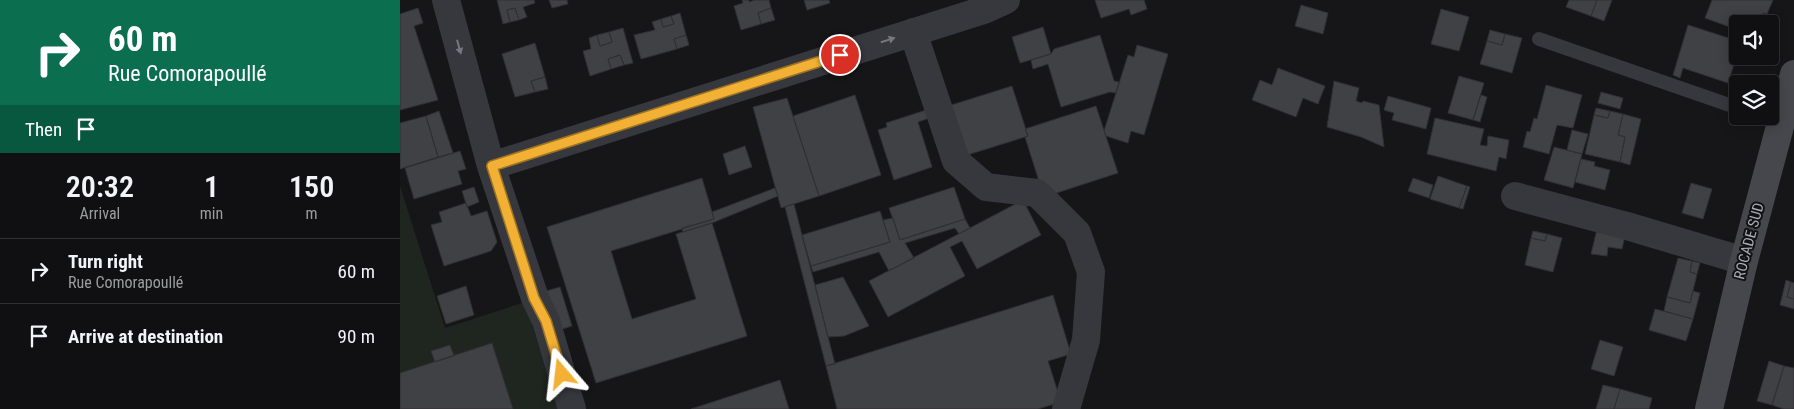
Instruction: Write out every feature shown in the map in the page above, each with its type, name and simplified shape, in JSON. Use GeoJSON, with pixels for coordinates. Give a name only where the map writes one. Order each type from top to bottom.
{"type":"FeatureCollection","features":[{"type":"Feature","properties":{"kind":"main road","name":"ROCADE SUD"},"geometry":{"type":"LineString","coordinates":[[1779,104],[1794,74]]}},
{"type":"Feature","properties":{"kind":"main road","name":"ROCADE SUD"},"geometry":{"type":"LineString","coordinates":[[1709,409],[1744,261],[1770,125]]}},
{"type":"Feature","properties":{"kind":"street"},"geometry":{"type":"LineString","coordinates":[[446,0],[492,166],[534,298],[546,321],[572,409]]}},
{"type":"Feature","properties":{"kind":"street"},"geometry":{"type":"LineString","coordinates":[[492,166],[984,10],[1006,0]]}},
{"type":"Feature","properties":{"kind":"street"},"geometry":{"type":"LineString","coordinates":[[914,32],[956,161],[986,187],[1037,193],[1077,233],[1091,272],[1086,340],[1066,409]]}},
{"type":"Feature","properties":{"kind":"street"},"geometry":{"type":"LineString","coordinates":[[1516,196],[1627,226],[1744,261]]}},
{"type":"Feature","properties":{"kind":"lane"},"geometry":{"type":"LineString","coordinates":[[1539,39],[1729,105]]}},
{"type":"Feature","properties":{"kind":"shaded area"},"geometry":{"type":"Polygon","coordinates":[[[400,186],[445,328],[525,302],[558,409],[400,409],[400,186]]]}},
{"type":"Feature","properties":{"kind":"building"},"geometry":{"type":"Polygon","coordinates":[[[497,0],[534,0],[535,3],[523,7],[527,17],[519,20],[515,8],[507,10],[510,22],[503,24],[497,0]]]}},
{"type":"Feature","properties":{"kind":"building"},"geometry":{"type":"Polygon","coordinates":[[[549,0],[567,0],[568,4],[552,8],[549,0]]]}},
{"type":"Feature","properties":{"kind":"building"},"geometry":{"type":"Polygon","coordinates":[[[742,0],[749,0],[749,2],[769,0],[771,8],[758,13],[761,24],[741,30],[734,6],[743,3],[742,0]]]}},
{"type":"Feature","properties":{"kind":"building"},"geometry":{"type":"Polygon","coordinates":[[[804,0],[829,0],[830,3],[807,10],[804,0]]]}},
{"type":"Feature","properties":{"kind":"building"},"geometry":{"type":"Polygon","coordinates":[[[1095,0],[1144,0],[1147,9],[1131,15],[1129,9],[1101,18],[1095,0]]]}},
{"type":"Feature","properties":{"kind":"building"},"geometry":{"type":"Polygon","coordinates":[[[1569,0],[1597,0],[1591,16],[1566,7],[1569,0]]]}},
{"type":"Feature","properties":{"kind":"building"},"geometry":{"type":"Polygon","coordinates":[[[1597,0],[1612,0],[1604,21],[1591,16],[1597,0]]]}},
{"type":"Feature","properties":{"kind":"building"},"geometry":{"type":"Polygon","coordinates":[[[1712,0],[1773,0],[1767,14],[1729,15],[1729,27],[1705,18],[1712,0]]]}},
{"type":"Feature","properties":{"kind":"building"},"geometry":{"type":"Polygon","coordinates":[[[1301,5],[1328,13],[1323,34],[1295,26],[1301,5]]]}},
{"type":"Feature","properties":{"kind":"building"},"geometry":{"type":"Polygon","coordinates":[[[418,8],[423,23],[414,26],[438,100],[400,110],[400,14],[418,8]]]}},
{"type":"Feature","properties":{"kind":"building"},"geometry":{"type":"Polygon","coordinates":[[[515,8],[519,20],[510,22],[507,10],[515,8]]]}},
{"type":"Feature","properties":{"kind":"building"},"geometry":{"type":"Polygon","coordinates":[[[771,8],[775,20],[761,24],[758,13],[771,8]]]}},
{"type":"Feature","properties":{"kind":"building"},"geometry":{"type":"Polygon","coordinates":[[[1441,9],[1469,17],[1459,51],[1431,44],[1441,9]]]}},
{"type":"Feature","properties":{"kind":"building"},"geometry":{"type":"Polygon","coordinates":[[[680,13],[686,35],[674,39],[677,49],[641,59],[634,35],[655,30],[652,22],[661,19],[663,27],[674,24],[671,16],[680,13]]]}},
{"type":"Feature","properties":{"kind":"building"},"geometry":{"type":"Polygon","coordinates":[[[671,16],[674,24],[663,27],[661,19],[671,16]]]}},
{"type":"Feature","properties":{"kind":"building"},"geometry":{"type":"Polygon","coordinates":[[[1688,25],[1729,38],[1729,65],[1734,65],[1729,75],[1728,83],[1683,68],[1680,78],[1673,75],[1688,25]]]}},
{"type":"Feature","properties":{"kind":"building"},"geometry":{"type":"Polygon","coordinates":[[[1043,27],[1051,54],[1020,63],[1012,37],[1043,27]]]}},
{"type":"Feature","properties":{"kind":"building"},"geometry":{"type":"Polygon","coordinates":[[[623,28],[633,63],[624,65],[620,55],[608,59],[611,69],[590,76],[583,51],[591,49],[589,38],[597,35],[600,46],[612,42],[609,32],[623,28]]]}},
{"type":"Feature","properties":{"kind":"building"},"geometry":{"type":"Polygon","coordinates":[[[1490,30],[1505,34],[1502,45],[1487,41],[1490,30]]]}},
{"type":"Feature","properties":{"kind":"building"},"geometry":{"type":"Polygon","coordinates":[[[609,32],[612,42],[600,46],[597,35],[609,32]]]}},
{"type":"Feature","properties":{"kind":"building"},"geometry":{"type":"Polygon","coordinates":[[[1505,34],[1522,38],[1512,73],[1480,64],[1487,41],[1502,45],[1505,34]]]}},
{"type":"Feature","properties":{"kind":"building"},"geometry":{"type":"Polygon","coordinates":[[[686,35],[689,45],[677,49],[674,39],[686,35]]]}},
{"type":"Feature","properties":{"kind":"building"},"geometry":{"type":"Polygon","coordinates":[[[1100,35],[1114,81],[1119,82],[1116,93],[1110,92],[1061,107],[1048,64],[1033,69],[1031,60],[1051,54],[1054,49],[1100,35]]]}},
{"type":"Feature","properties":{"kind":"building"},"geometry":{"type":"Polygon","coordinates":[[[535,43],[545,77],[531,81],[535,92],[515,97],[502,54],[535,43]]]}},
{"type":"Feature","properties":{"kind":"building"},"geometry":{"type":"Polygon","coordinates":[[[1137,45],[1168,54],[1144,135],[1131,131],[1128,143],[1106,136],[1104,131],[1128,55],[1134,57],[1137,45]]]}},
{"type":"Feature","properties":{"kind":"building"},"geometry":{"type":"Polygon","coordinates":[[[620,55],[624,65],[611,69],[608,59],[620,55]]]}},
{"type":"Feature","properties":{"kind":"building"},"geometry":{"type":"Polygon","coordinates":[[[1278,68],[1325,86],[1318,104],[1303,98],[1296,117],[1252,100],[1260,80],[1272,85],[1278,68]]]}},
{"type":"Feature","properties":{"kind":"building"},"geometry":{"type":"Polygon","coordinates":[[[1459,76],[1484,83],[1473,120],[1448,113],[1459,76]]]}},
{"type":"Feature","properties":{"kind":"building"},"geometry":{"type":"Polygon","coordinates":[[[545,77],[548,89],[535,92],[531,81],[545,77]]]}},
{"type":"Feature","properties":{"kind":"building"},"geometry":{"type":"Polygon","coordinates":[[[1334,81],[1359,88],[1356,101],[1379,105],[1384,147],[1361,137],[1327,127],[1334,81]]]}},
{"type":"Feature","properties":{"kind":"building"},"geometry":{"type":"Polygon","coordinates":[[[1546,85],[1582,95],[1573,128],[1557,125],[1549,154],[1523,147],[1527,131],[1530,132],[1534,118],[1537,119],[1546,85]]]}},
{"type":"Feature","properties":{"kind":"building"},"geometry":{"type":"Polygon","coordinates":[[[1012,86],[1028,136],[961,157],[945,107],[1012,86]]]}},
{"type":"Feature","properties":{"kind":"building"},"geometry":{"type":"Polygon","coordinates":[[[1601,92],[1623,98],[1620,109],[1598,103],[1601,92]]]}},
{"type":"Feature","properties":{"kind":"building"},"geometry":{"type":"Polygon","coordinates":[[[855,95],[881,175],[819,196],[793,116],[855,95]]]}},
{"type":"Feature","properties":{"kind":"building"},"geometry":{"type":"Polygon","coordinates":[[[1481,95],[1487,97],[1480,122],[1473,120],[1481,95]]]}},
{"type":"Feature","properties":{"kind":"building"},"geometry":{"type":"Polygon","coordinates":[[[1388,96],[1431,108],[1426,129],[1392,120],[1394,113],[1384,110],[1388,96]]]}},
{"type":"Feature","properties":{"kind":"building"},"geometry":{"type":"Polygon","coordinates":[[[787,98],[819,196],[781,208],[753,107],[787,98]]]}},
{"type":"Feature","properties":{"kind":"building"},"geometry":{"type":"Polygon","coordinates":[[[1096,106],[1118,173],[1044,197],[1025,137],[1028,136],[1025,129],[1096,106]]]}},
{"type":"Feature","properties":{"kind":"building"},"geometry":{"type":"Polygon","coordinates":[[[1596,108],[1610,111],[1608,118],[1594,115],[1596,108]]]}},
{"type":"Feature","properties":{"kind":"building"},"geometry":{"type":"Polygon","coordinates":[[[929,109],[932,117],[918,122],[932,167],[894,180],[878,130],[887,127],[886,123],[929,109]]]}},
{"type":"Feature","properties":{"kind":"building"},"geometry":{"type":"Polygon","coordinates":[[[439,111],[453,153],[438,157],[426,116],[439,111]]]}},
{"type":"Feature","properties":{"kind":"building"},"geometry":{"type":"Polygon","coordinates":[[[1610,111],[1623,114],[1618,135],[1625,137],[1620,162],[1585,154],[1594,115],[1608,118],[1610,111]]]}},
{"type":"Feature","properties":{"kind":"building"},"geometry":{"type":"Polygon","coordinates":[[[1623,114],[1641,119],[1630,165],[1620,162],[1625,137],[1618,135],[1623,114]]]}},
{"type":"Feature","properties":{"kind":"building"},"geometry":{"type":"Polygon","coordinates":[[[426,116],[438,157],[400,169],[400,123],[426,116]]]}},
{"type":"Feature","properties":{"kind":"building"},"geometry":{"type":"Polygon","coordinates":[[[1435,118],[1484,129],[1480,145],[1487,146],[1488,136],[1509,140],[1506,159],[1499,157],[1496,171],[1427,154],[1435,118]]]}},
{"type":"Feature","properties":{"kind":"building"},"geometry":{"type":"Polygon","coordinates":[[[1572,130],[1588,134],[1582,154],[1567,150],[1572,130]]]}},
{"type":"Feature","properties":{"kind":"building"},"geometry":{"type":"Polygon","coordinates":[[[745,146],[752,167],[729,175],[723,154],[745,146]]]}},
{"type":"Feature","properties":{"kind":"building"},"geometry":{"type":"Polygon","coordinates":[[[1554,147],[1582,154],[1573,188],[1544,180],[1554,147]]]}},
{"type":"Feature","properties":{"kind":"building"},"geometry":{"type":"Polygon","coordinates":[[[460,151],[466,169],[458,171],[462,184],[414,199],[405,168],[460,151]]]}},
{"type":"Feature","properties":{"kind":"building"},"geometry":{"type":"Polygon","coordinates":[[[1581,159],[1595,162],[1594,166],[1610,170],[1605,190],[1575,182],[1581,159]]]}},
{"type":"Feature","properties":{"kind":"building"},"geometry":{"type":"Polygon","coordinates":[[[1438,176],[1467,186],[1459,208],[1430,199],[1438,176]]]}},
{"type":"Feature","properties":{"kind":"building"},"geometry":{"type":"Polygon","coordinates":[[[702,178],[714,219],[611,251],[632,319],[696,299],[676,234],[712,223],[747,336],[596,383],[547,227],[702,178]]]}},
{"type":"Feature","properties":{"kind":"building"},"geometry":{"type":"Polygon","coordinates":[[[1413,178],[1433,185],[1429,198],[1408,191],[1413,178]]]}},
{"type":"Feature","properties":{"kind":"building"},"geometry":{"type":"Polygon","coordinates":[[[1691,183],[1712,189],[1703,219],[1682,213],[1691,183]]]}},
{"type":"Feature","properties":{"kind":"building"},"geometry":{"type":"Polygon","coordinates":[[[1467,186],[1470,187],[1463,209],[1459,208],[1467,186]]]}},
{"type":"Feature","properties":{"kind":"building"},"geometry":{"type":"Polygon","coordinates":[[[474,187],[479,202],[467,207],[462,191],[474,187]]]}},
{"type":"Feature","properties":{"kind":"building"},"geometry":{"type":"Polygon","coordinates":[[[954,187],[965,219],[900,240],[889,208],[954,187]]]}},
{"type":"Feature","properties":{"kind":"building"},"geometry":{"type":"Polygon","coordinates":[[[775,188],[778,196],[712,223],[683,232],[682,228],[714,219],[712,212],[775,188]]]}},
{"type":"Feature","properties":{"kind":"building"},"geometry":{"type":"Polygon","coordinates":[[[1023,200],[1041,235],[977,269],[962,241],[950,247],[965,276],[888,317],[869,281],[1023,200]]]}},
{"type":"Feature","properties":{"kind":"building"},"geometry":{"type":"Polygon","coordinates":[[[466,203],[471,216],[487,211],[497,242],[491,251],[444,266],[431,225],[442,222],[439,212],[466,203]]]}},
{"type":"Feature","properties":{"kind":"building"},"geometry":{"type":"Polygon","coordinates":[[[794,204],[835,364],[826,366],[785,207],[794,204]]]}},
{"type":"Feature","properties":{"kind":"building"},"geometry":{"type":"Polygon","coordinates":[[[880,211],[890,242],[811,266],[802,235],[880,211]]]}},
{"type":"Feature","properties":{"kind":"building"},"geometry":{"type":"Polygon","coordinates":[[[893,218],[900,240],[965,219],[970,228],[959,234],[955,228],[905,243],[914,258],[889,271],[879,252],[813,272],[811,266],[890,242],[883,220],[893,218]]]}},
{"type":"Feature","properties":{"kind":"building"},"geometry":{"type":"Polygon","coordinates":[[[1599,221],[1626,231],[1622,249],[1608,247],[1607,256],[1591,254],[1599,221]]]}},
{"type":"Feature","properties":{"kind":"building"},"geometry":{"type":"Polygon","coordinates":[[[1533,231],[1547,234],[1545,241],[1531,238],[1533,231]]]}},
{"type":"Feature","properties":{"kind":"building"},"geometry":{"type":"Polygon","coordinates":[[[1547,234],[1562,238],[1553,272],[1525,265],[1531,238],[1545,241],[1547,234]]]}},
{"type":"Feature","properties":{"kind":"building"},"geometry":{"type":"Polygon","coordinates":[[[1678,258],[1692,261],[1690,272],[1697,274],[1690,303],[1667,297],[1678,258]]]}},
{"type":"Feature","properties":{"kind":"building"},"geometry":{"type":"Polygon","coordinates":[[[1692,261],[1700,263],[1697,274],[1690,272],[1692,261]]]}},
{"type":"Feature","properties":{"kind":"building"},"geometry":{"type":"Polygon","coordinates":[[[843,277],[869,326],[844,336],[828,337],[815,285],[843,277]]]}},
{"type":"Feature","properties":{"kind":"building"},"geometry":{"type":"Polygon","coordinates":[[[1786,280],[1791,282],[1787,297],[1794,299],[1794,309],[1780,305],[1786,280]]]}},
{"type":"Feature","properties":{"kind":"building"},"geometry":{"type":"Polygon","coordinates":[[[1791,282],[1794,283],[1794,299],[1787,297],[1791,282]]]}},
{"type":"Feature","properties":{"kind":"building"},"geometry":{"type":"Polygon","coordinates":[[[466,286],[474,315],[446,324],[437,296],[466,286]]]}},
{"type":"Feature","properties":{"kind":"building"},"geometry":{"type":"Polygon","coordinates":[[[560,287],[572,326],[556,331],[543,292],[560,287]]]}},
{"type":"Feature","properties":{"kind":"building"},"geometry":{"type":"Polygon","coordinates":[[[1693,291],[1700,293],[1693,319],[1664,311],[1667,297],[1690,303],[1693,291]]]}},
{"type":"Feature","properties":{"kind":"building"},"geometry":{"type":"Polygon","coordinates":[[[1053,295],[1071,354],[1048,361],[1061,402],[1038,409],[837,409],[826,366],[1053,295]]]}},
{"type":"Feature","properties":{"kind":"building"},"geometry":{"type":"Polygon","coordinates":[[[1655,309],[1693,319],[1686,341],[1649,330],[1655,309]]]}},
{"type":"Feature","properties":{"kind":"building"},"geometry":{"type":"Polygon","coordinates":[[[1600,340],[1623,347],[1614,376],[1591,369],[1600,340]]]}},
{"type":"Feature","properties":{"kind":"building"},"geometry":{"type":"Polygon","coordinates":[[[492,343],[513,409],[400,409],[400,373],[492,343]]]}},
{"type":"Feature","properties":{"kind":"building"},"geometry":{"type":"Polygon","coordinates":[[[450,345],[454,356],[435,362],[431,351],[450,345]]]}},
{"type":"Feature","properties":{"kind":"building"},"geometry":{"type":"Polygon","coordinates":[[[1769,361],[1784,366],[1772,405],[1757,401],[1769,361]]]}},
{"type":"Feature","properties":{"kind":"building"},"geometry":{"type":"Polygon","coordinates":[[[1784,366],[1794,368],[1794,409],[1784,409],[1772,405],[1784,366]]]}},
{"type":"Feature","properties":{"kind":"building"},"geometry":{"type":"Polygon","coordinates":[[[780,380],[789,409],[691,409],[780,380]]]}},
{"type":"Feature","properties":{"kind":"building"},"geometry":{"type":"Polygon","coordinates":[[[1603,385],[1620,389],[1614,409],[1596,409],[1603,385]]]}},
{"type":"Feature","properties":{"kind":"building"},"geometry":{"type":"Polygon","coordinates":[[[1620,389],[1652,398],[1649,409],[1614,409],[1620,389]]]}},
{"type":"Feature","properties":{"kind":"route"},"geometry":{"type":"LineString","coordinates":[[562,374],[546,321],[534,298],[492,166],[840,55]]}}]}
